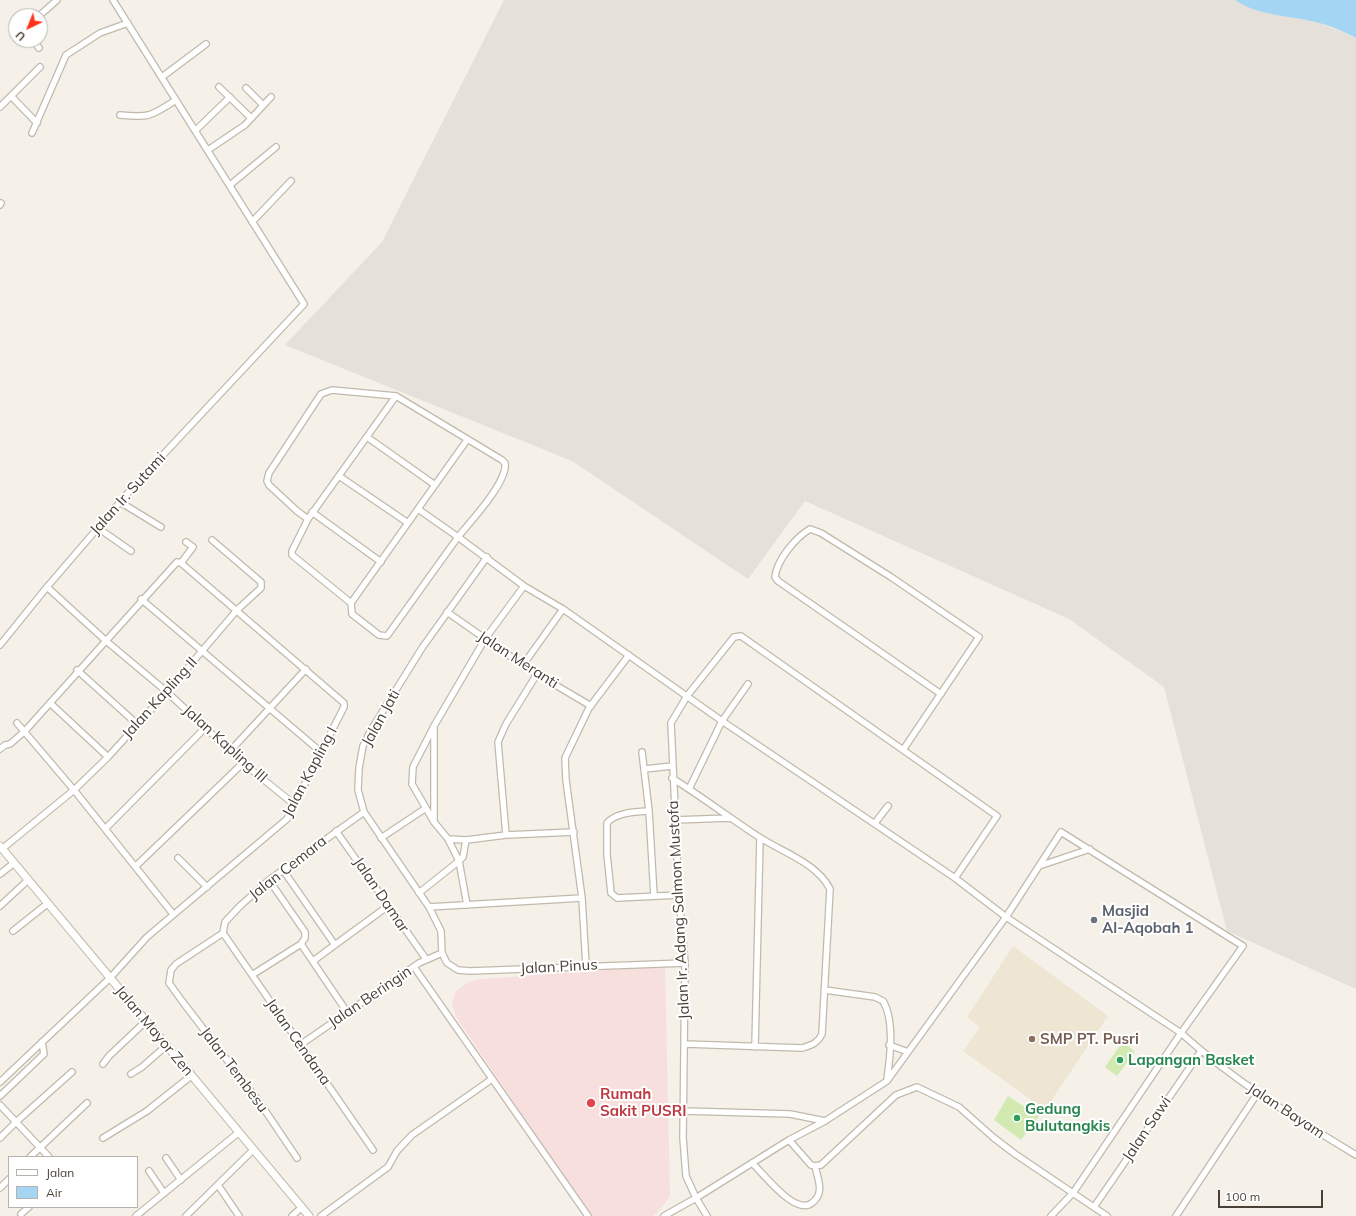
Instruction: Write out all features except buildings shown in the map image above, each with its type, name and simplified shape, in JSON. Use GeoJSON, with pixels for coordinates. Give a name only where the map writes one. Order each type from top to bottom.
{"type":"FeatureCollection","features":[{"type":"Feature","properties":{"kind":"street"},"geometry":{"type":"LineString","coordinates":[[48,8],[57,0]]}},
{"type":"Feature","properties":{"kind":"street"},"geometry":{"type":"LineString","coordinates":[[113,0],[196,130],[252,222],[291,181]]}},
{"type":"Feature","properties":{"kind":"street"},"geometry":{"type":"LineString","coordinates":[[32,133],[66,55],[100,33],[128,23]]}},
{"type":"Feature","properties":{"kind":"street"},"geometry":{"type":"LineString","coordinates":[[162,77],[206,44]]}},
{"type":"Feature","properties":{"kind":"street"},"geometry":{"type":"LineString","coordinates":[[0,108],[40,67]]}},
{"type":"Feature","properties":{"kind":"street"},"geometry":{"type":"LineString","coordinates":[[219,87],[251,118]]}},
{"type":"Feature","properties":{"kind":"street"},"geometry":{"type":"LineString","coordinates":[[246,88],[263,105]]}},
{"type":"Feature","properties":{"kind":"street"},"geometry":{"type":"LineString","coordinates":[[11,96],[37,123]]}},
{"type":"Feature","properties":{"kind":"street"},"geometry":{"type":"LineString","coordinates":[[196,130],[230,97]]}},
{"type":"Feature","properties":{"kind":"street"},"geometry":{"type":"LineString","coordinates":[[208,150],[245,125],[271,97]]}},
{"type":"Feature","properties":{"kind":"street"},"geometry":{"type":"LineString","coordinates":[[120,115],[142,117],[154,114],[176,100]]}},
{"type":"Feature","properties":{"kind":"street"},"geometry":{"type":"LineString","coordinates":[[230,185],[276,147]]}},
{"type":"Feature","properties":{"kind":"street","name":"Jalan Ir. Sutami"},"geometry":{"type":"LineString","coordinates":[[0,645],[47,587],[120,502],[304,304],[252,222]]}},
{"type":"Feature","properties":{"kind":"street"},"geometry":{"type":"LineString","coordinates":[[308,519],[269,486],[267,481],[269,473],[322,394],[332,390],[396,396],[502,460],[506,468],[504,475],[483,506],[458,536],[388,636],[379,635],[352,614],[351,603],[467,440]]}},
{"type":"Feature","properties":{"kind":"street"},"geometry":{"type":"LineString","coordinates":[[351,603],[292,555],[292,551],[312,512],[396,396]]}},
{"type":"Feature","properties":{"kind":"street"},"geometry":{"type":"LineString","coordinates":[[367,437],[435,485]]}},
{"type":"Feature","properties":{"kind":"street"},"geometry":{"type":"LineString","coordinates":[[339,476],[408,523]]}},
{"type":"Feature","properties":{"kind":"street"},"geometry":{"type":"LineString","coordinates":[[120,502],[161,527]]}},
{"type":"Feature","properties":{"kind":"street","name":"Jalan Bayam"},"geometry":{"type":"LineString","coordinates":[[418,509],[458,536],[524,586],[563,609],[722,721],[955,878],[1006,917],[1181,1033],[1201,1051],[1257,1094],[1356,1155]]}},
{"type":"Feature","properties":{"kind":"street"},"geometry":{"type":"LineString","coordinates":[[312,512],[381,562]]}},
{"type":"Feature","properties":{"kind":"street"},"geometry":{"type":"LineString","coordinates":[[98,528],[131,551]]}},
{"type":"Feature","properties":{"kind":"street"},"geometry":{"type":"LineString","coordinates":[[941,694],[778,582],[775,577],[776,571],[783,557],[802,534],[810,529],[821,533],[891,577],[979,637],[941,694],[903,750],[997,816],[955,878]]}},
{"type":"Feature","properties":{"kind":"street","name":"Jalan Kapling II"},"geometry":{"type":"LineString","coordinates":[[1,847],[74,790],[108,757],[167,692],[237,610],[262,585],[250,572],[212,540]]}},
{"type":"Feature","properties":{"kind":"street"},"geometry":{"type":"LineString","coordinates":[[0,749],[5,745],[10,744],[25,732],[77,670],[142,599],[176,563],[180,563],[193,547],[186,542]]}},
{"type":"Feature","properties":{"kind":"street","name":"Jalan Jati"},"geometry":{"type":"LineString","coordinates":[[442,953],[441,932],[429,907],[364,812],[358,790],[359,768],[363,746],[418,654],[486,557]]}},
{"type":"Feature","properties":{"kind":"street","name":"Jalan Kapling I"},"geometry":{"type":"LineString","coordinates":[[0,1082],[110,978],[147,937],[173,914],[207,888],[287,819],[344,707],[344,704],[306,669],[180,563]]}},
{"type":"Feature","properties":{"kind":"street"},"geometry":{"type":"LineString","coordinates":[[467,905],[459,861],[448,839],[434,822],[412,784],[413,767],[434,726],[485,639],[524,586]]}},
{"type":"Feature","properties":{"kind":"street","name":"Jalan Kapling III"},"geometry":{"type":"LineString","coordinates":[[47,587],[105,640],[167,692],[244,763],[295,805]]}},
{"type":"Feature","properties":{"kind":"street"},"geometry":{"type":"LineString","coordinates":[[142,599],[321,752]]}},
{"type":"Feature","properties":{"kind":"street"},"geometry":{"type":"LineString","coordinates":[[524,665],[563,609]]}},
{"type":"Feature","properties":{"kind":"street","name":"Jalan Meranti"},"geometry":{"type":"LineString","coordinates":[[447,612],[537,674],[591,706]]}},
{"type":"Feature","properties":{"kind":"street","name":"Jalan Ir. Adang Salmon Mustofa"},"geometry":{"type":"LineString","coordinates":[[707,1216],[696,1198],[686,1176],[684,1111],[685,963],[674,820],[671,723],[687,696],[734,636],[741,636],[903,750]]}},
{"type":"Feature","properties":{"kind":"street"},"geometry":{"type":"LineString","coordinates":[[586,966],[582,898],[566,780],[565,758],[591,706],[629,655]]}},
{"type":"Feature","properties":{"kind":"street"},"geometry":{"type":"LineString","coordinates":[[231,750],[269,707],[306,669]]}},
{"type":"Feature","properties":{"kind":"street"},"geometry":{"type":"LineString","coordinates":[[77,670],[137,724]]}},
{"type":"Feature","properties":{"kind":"street"},"geometry":{"type":"LineString","coordinates":[[506,835],[498,742],[506,724],[537,674]]}},
{"type":"Feature","properties":{"kind":"street"},"geometry":{"type":"LineString","coordinates":[[689,789],[722,721],[748,684]]}},
{"type":"Feature","properties":{"kind":"street"},"geometry":{"type":"LineString","coordinates":[[50,702],[108,757]]}},
{"type":"Feature","properties":{"kind":"street"},"geometry":{"type":"LineString","coordinates":[[17,723],[106,828],[173,914]]}},
{"type":"Feature","properties":{"kind":"street"},"geometry":{"type":"LineString","coordinates":[[434,726],[434,822]]}},
{"type":"Feature","properties":{"kind":"street"},"geometry":{"type":"LineString","coordinates":[[106,828],[205,728]]}},
{"type":"Feature","properties":{"kind":"street"},"geometry":{"type":"LineString","coordinates":[[642,752],[649,811],[654,896]]}},
{"type":"Feature","properties":{"kind":"street"},"geometry":{"type":"LineString","coordinates":[[136,866],[244,763]]}},
{"type":"Feature","properties":{"kind":"street"},"geometry":{"type":"LineString","coordinates":[[645,769],[672,766]]}},
{"type":"Feature","properties":{"kind":"street"},"geometry":{"type":"LineString","coordinates":[[672,778],[760,838],[817,872],[826,880],[830,889],[826,990],[822,1034],[814,1044],[802,1048],[685,1044]]}},
{"type":"Feature","properties":{"kind":"street"},"geometry":{"type":"LineString","coordinates":[[875,823],[888,806]]}},
{"type":"Feature","properties":{"kind":"street"},"geometry":{"type":"LineString","coordinates":[[381,838],[426,808]]}},
{"type":"Feature","properties":{"kind":"street"},"geometry":{"type":"LineString","coordinates":[[649,811],[633,812],[609,820],[607,823],[606,854],[611,893],[613,897],[679,895]]}},
{"type":"Feature","properties":{"kind":"street","name":"Jalan Cemara"},"geometry":{"type":"LineString","coordinates":[[223,933],[225,922],[240,906],[269,880],[364,812]]}},
{"type":"Feature","properties":{"kind":"street"},"geometry":{"type":"LineString","coordinates":[[674,820],[730,818]]}},
{"type":"Feature","properties":{"kind":"street","name":"Jalan Damar"},"geometry":{"type":"LineString","coordinates":[[336,831],[426,959]]}},
{"type":"Feature","properties":{"kind":"street"},"geometry":{"type":"LineString","coordinates":[[448,839],[466,840],[506,835],[574,832]]}},
{"type":"Feature","properties":{"kind":"street"},"geometry":{"type":"LineString","coordinates":[[664,1216],[696,1198],[789,1140],[825,1121],[887,1081],[1006,917],[1042,865],[1061,832],[1243,946],[1181,1033],[1072,1193],[1051,1216]]}},
{"type":"Feature","properties":{"kind":"street"},"geometry":{"type":"LineString","coordinates":[[755,1047],[760,838]]}},
{"type":"Feature","properties":{"kind":"street"},"geometry":{"type":"LineString","coordinates":[[419,893],[463,857],[466,840]]}},
{"type":"Feature","properties":{"kind":"street","name":"Jalan Mayor Zen"},"geometry":{"type":"LineString","coordinates":[[1,847],[308,1216]]}},
{"type":"Feature","properties":{"kind":"street"},"geometry":{"type":"LineString","coordinates":[[1042,865],[1090,850]]}},
{"type":"Feature","properties":{"kind":"street"},"geometry":{"type":"LineString","coordinates":[[178,858],[207,888]]}},
{"type":"Feature","properties":{"kind":"street"},"geometry":{"type":"LineString","coordinates":[[0,874],[14,863]]}},
{"type":"Feature","properties":{"kind":"street"},"geometry":{"type":"LineString","coordinates":[[283,870],[335,945]]}},
{"type":"Feature","properties":{"kind":"street"},"geometry":{"type":"LineString","coordinates":[[0,906],[28,880]]}},
{"type":"Feature","properties":{"kind":"street"},"geometry":{"type":"LineString","coordinates":[[252,975],[301,944],[304,938],[305,932],[269,880]]}},
{"type":"Feature","properties":{"kind":"street"},"geometry":{"type":"LineString","coordinates":[[429,907],[582,898]]}},
{"type":"Feature","properties":{"kind":"street"},"geometry":{"type":"LineString","coordinates":[[13,932],[47,904]]}},
{"type":"Feature","properties":{"kind":"street"},"geometry":{"type":"LineString","coordinates":[[313,961],[388,906]]}},
{"type":"Feature","properties":{"kind":"street","name":"Jalan Cendana"},"geometry":{"type":"LineString","coordinates":[[223,933],[373,1150]]}},
{"type":"Feature","properties":{"kind":"street","name":"Jalan Tembesu"},"geometry":{"type":"LineString","coordinates":[[223,933],[176,964],[171,970],[170,982],[182,1001],[260,1103],[297,1158]]}},
{"type":"Feature","properties":{"kind":"street"},"geometry":{"type":"LineString","coordinates":[[301,944],[347,1012]]}},
{"type":"Feature","properties":{"kind":"street","name":"Jalan Pinus"},"geometry":{"type":"LineString","coordinates":[[442,953],[448,963],[458,970],[470,971],[685,963]]}},
{"type":"Feature","properties":{"kind":"street","name":"Jalan Beringin"},"geometry":{"type":"LineString","coordinates":[[300,1045],[426,959],[442,953]]}},
{"type":"Feature","properties":{"kind":"street"},"geometry":{"type":"LineString","coordinates":[[414,967],[588,1216]]}},
{"type":"Feature","properties":{"kind":"street"},"geometry":{"type":"LineString","coordinates":[[826,990],[876,997],[884,1001],[890,1020],[887,1081]]}},
{"type":"Feature","properties":{"kind":"street"},"geometry":{"type":"LineString","coordinates":[[103,1064],[146,1021]]}},
{"type":"Feature","properties":{"kind":"street"},"geometry":{"type":"LineString","coordinates":[[0,1096],[44,1054],[42,1042]]}},
{"type":"Feature","properties":{"kind":"street"},"geometry":{"type":"LineString","coordinates":[[131,1074],[142,1067],[166,1046]]}},
{"type":"Feature","properties":{"kind":"street"},"geometry":{"type":"LineString","coordinates":[[889,1046],[908,1052]]}},
{"type":"Feature","properties":{"kind":"street","name":"Jalan Sawi"},"geometry":{"type":"LineString","coordinates":[[1094,1207],[1201,1051]]}},
{"type":"Feature","properties":{"kind":"street"},"geometry":{"type":"LineString","coordinates":[[0,1138],[72,1072]]}},
{"type":"Feature","properties":{"kind":"street"},"geometry":{"type":"LineString","coordinates":[[104,1138],[147,1111],[191,1076]]}},
{"type":"Feature","properties":{"kind":"street"},"geometry":{"type":"LineString","coordinates":[[321,1216],[388,1167],[397,1151],[412,1135],[492,1079]]}},
{"type":"Feature","properties":{"kind":"street"},"geometry":{"type":"LineString","coordinates":[[789,1140],[811,1165],[821,1165],[896,1095],[917,1087],[959,1107],[994,1138],[1107,1216]]}},
{"type":"Feature","properties":{"kind":"street"},"geometry":{"type":"LineString","coordinates":[[1176,1216],[1257,1094]]}},
{"type":"Feature","properties":{"kind":"street"},"geometry":{"type":"LineString","coordinates":[[31,1156],[87,1103]]}},
{"type":"Feature","properties":{"kind":"street"},"geometry":{"type":"LineString","coordinates":[[0,1105],[48,1156]]}},
{"type":"Feature","properties":{"kind":"street"},"geometry":{"type":"LineString","coordinates":[[684,1111],[790,1114],[825,1121]]}},
{"type":"Feature","properties":{"kind":"street"},"geometry":{"type":"LineString","coordinates":[[136,1216],[238,1133]]}},
{"type":"Feature","properties":{"kind":"street"},"geometry":{"type":"LineString","coordinates":[[186,1216],[253,1150]]}},
{"type":"Feature","properties":{"kind":"street"},"geometry":{"type":"LineString","coordinates":[[166,1158],[181,1180]]}},
{"type":"Feature","properties":{"kind":"street"},"geometry":{"type":"LineString","coordinates":[[752,1163],[781,1193],[799,1205],[809,1206],[817,1200],[821,1191],[815,1166]]}},
{"type":"Feature","properties":{"kind":"street"},"geometry":{"type":"LineString","coordinates":[[149,1171],[164,1193]]}},
{"type":"Feature","properties":{"kind":"street"},"geometry":{"type":"LineString","coordinates":[[0,1188],[8,1180]]}},
{"type":"Feature","properties":{"kind":"street"},"geometry":{"type":"LineString","coordinates":[[218,1185],[239,1216]]}},
{"type":"Feature","properties":{"kind":"street"},"geometry":{"type":"LineString","coordinates":[[292,1216],[302,1207]]}},
{"type":"Feature","properties":{"kind":"street"},"geometry":{"type":"LineString","coordinates":[[21,1214],[28,1208]]}},
{"type":"Feature","properties":{"kind":"shaded area"},"geometry":{"type":"Polygon","coordinates":[[[504,0],[1235,0],[1256,10],[1318,22],[1356,38],[1356,989],[1227,931],[1164,687],[1069,619],[805,501],[748,579],[572,461],[285,345],[382,242],[504,0]]]}},
{"type":"Feature","properties":{"kind":"shaded area","name":"SMP PT. Pusri"},"geometry":{"type":"Polygon","coordinates":[[[1013,946],[1108,1016],[1045,1110],[963,1051],[980,1027],[967,1017],[1013,946]]]}},
{"type":"Feature","properties":{"kind":"shaded area","name":"Rumah Sakit PUSRI"},"geometry":{"type":"Polygon","coordinates":[[[665,966],[670,1196],[653,1216],[593,1216],[573,1190],[456,1017],[452,1003],[456,991],[468,982],[482,979],[665,966]]]}},
{"type":"Feature","properties":{"kind":"green space","name":"Lapangan Basket"},"geometry":{"type":"Polygon","coordinates":[[[1123,1041],[1135,1052],[1117,1076],[1105,1067],[1123,1041]]]}},
{"type":"Feature","properties":{"kind":"green space","name":"Gedung Bulutangkis"},"geometry":{"type":"Polygon","coordinates":[[[1008,1096],[1039,1116],[1021,1140],[994,1120],[1008,1096]]]}},
{"type":"Feature","properties":{"kind":"water"},"geometry":{"type":"Polygon","coordinates":[[[1235,0],[1356,0],[1356,38],[1324,24],[1265,13],[1245,6],[1235,0]]]}},
{"type":"Feature","properties":{"kind":"place","name":"Masjid Al-Aqobah 1"},"geometry":{"type":"Point","coordinates":[1094,920]}},
{"type":"Feature","properties":{"kind":"place","name":"SMP PT. Pusri"},"geometry":{"type":"Point","coordinates":[1032,1039]}},
{"type":"Feature","properties":{"kind":"place","name":"Lapangan Basket"},"geometry":{"type":"Point","coordinates":[1120,1060]}},
{"type":"Feature","properties":{"kind":"place","name":"Rumah Sakit PUSRI"},"geometry":{"type":"Point","coordinates":[591,1103]}},
{"type":"Feature","properties":{"kind":"place","name":"Gedung Bulutangkis"},"geometry":{"type":"Point","coordinates":[1017,1118]}}]}
